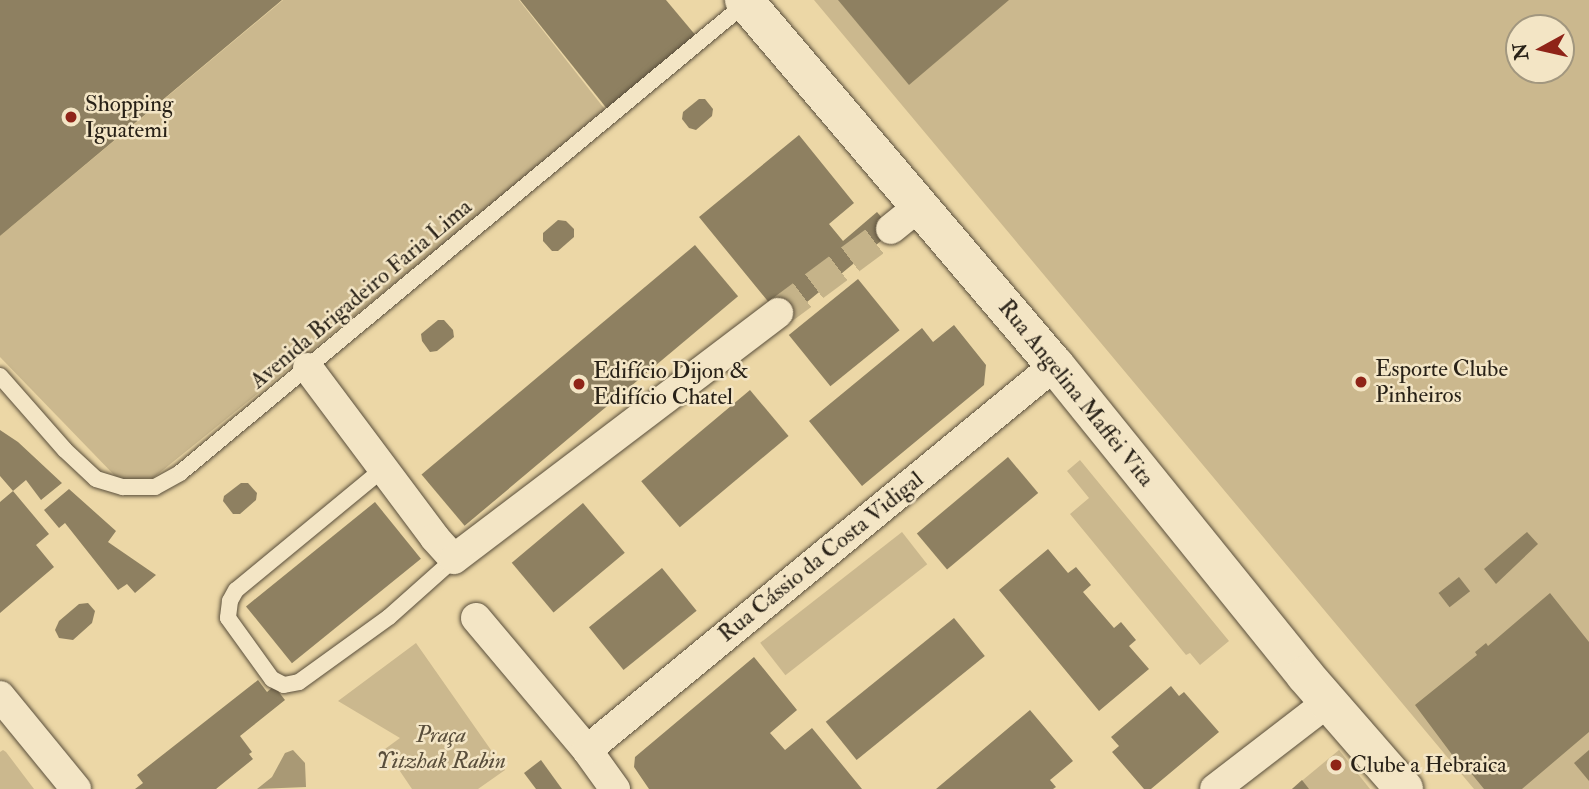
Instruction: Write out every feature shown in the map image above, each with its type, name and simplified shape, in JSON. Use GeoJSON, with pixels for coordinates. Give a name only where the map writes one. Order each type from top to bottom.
{"type":"FeatureCollection","features":[{"type":"Feature","properties":{"kind":"street","name":"Rua Angelina Maffei Vita"},"geometry":{"type":"LineString","coordinates":[[745,1],[905,217],[1055,365],[1328,702],[1404,789]]}},
{"type":"Feature","properties":{"kind":"street"},"geometry":{"type":"LineString","coordinates":[[307,368],[454,559],[778,313]]}},
{"type":"Feature","properties":{"kind":"street","name":"Rua Cássio da Costa Vidigal"},"geometry":{"type":"LineString","coordinates":[[586,750],[1055,365]]}},
{"type":"Feature","properties":{"kind":"street"},"geometry":{"type":"LineString","coordinates":[[476,618],[615,789]]}},
{"type":"Feature","properties":{"kind":"street"},"geometry":{"type":"LineString","coordinates":[[1215,789],[1328,702]]}},
{"type":"Feature","properties":{"kind":"street"},"geometry":{"type":"LineString","coordinates":[[3,705],[76,789]]}},
{"type":"Feature","properties":{"kind":"lane","name":"Avenida Brigadeiro Faria Lima"},"geometry":{"type":"LineString","coordinates":[[0,376],[65,450],[96,479],[123,487],[155,487],[180,473],[745,1]]}},
{"type":"Feature","properties":{"kind":"lane"},"geometry":{"type":"LineString","coordinates":[[383,469],[236,590],[230,601],[228,618],[272,679],[284,685],[299,682],[389,617],[454,559]]}},
{"type":"Feature","properties":{"kind":"green space"},"geometry":{"type":"Polygon","coordinates":[[[283,0],[519,0],[607,112],[153,478],[119,480],[0,357],[0,236],[283,0]]]}},
{"type":"Feature","properties":{"kind":"green space","name":"Esporte Clube Pinheiros"},"geometry":{"type":"Polygon","coordinates":[[[814,0],[1589,0],[1589,789],[1474,789],[814,0]]]}},
{"type":"Feature","properties":{"kind":"green space"},"geometry":{"type":"Polygon","coordinates":[[[1080,460],[1229,641],[1200,665],[1190,653],[1186,655],[1070,514],[1089,498],[1067,471],[1080,460]]]}},
{"type":"Feature","properties":{"kind":"green space"},"geometry":{"type":"Polygon","coordinates":[[[902,532],[927,564],[785,675],[760,643],[902,532]]]}},
{"type":"Feature","properties":{"kind":"green space","name":"Praça Yitzhak Rabin"},"geometry":{"type":"Polygon","coordinates":[[[416,643],[505,770],[478,789],[412,789],[385,749],[400,738],[338,701],[416,643]]]}},
{"type":"Feature","properties":{"kind":"green space"},"geometry":{"type":"Polygon","coordinates":[[[3,750],[34,789],[0,789],[0,752],[3,750]]]}},
{"type":"Feature","properties":{"kind":"green space","name":"Clube a Hebraica"},"geometry":{"type":"Polygon","coordinates":[[[1339,750],[1370,789],[1292,789],[1339,750]]]}},
{"type":"Feature","properties":{"kind":"shaded area"},"geometry":{"type":"Polygon","coordinates":[[[293,750],[305,763],[306,787],[257,789],[272,777],[285,753],[293,750]]]}},
{"type":"Feature","properties":{"kind":"building","name":"Shopping Iguatemi"},"geometry":{"type":"Polygon","coordinates":[[[0,0],[282,0],[0,236],[0,0]]]}},
{"type":"Feature","properties":{"kind":"building"},"geometry":{"type":"Polygon","coordinates":[[[520,0],[666,0],[697,37],[608,110],[520,0]]]}},
{"type":"Feature","properties":{"kind":"building"},"geometry":{"type":"Polygon","coordinates":[[[838,0],[1009,0],[909,85],[838,0]]]}},
{"type":"Feature","properties":{"kind":"building"},"geometry":{"type":"Polygon","coordinates":[[[699,99],[705,99],[713,109],[712,116],[696,130],[689,128],[682,119],[683,112],[699,99]]]}},
{"type":"Feature","properties":{"kind":"building"},"geometry":{"type":"Polygon","coordinates":[[[799,135],[854,203],[829,224],[843,241],[877,212],[893,231],[784,321],[699,217],[799,135]]]}},
{"type":"Feature","properties":{"kind":"building"},"geometry":{"type":"Polygon","coordinates":[[[558,220],[566,221],[574,229],[574,237],[558,251],[552,251],[543,241],[543,233],[558,220]]]}},
{"type":"Feature","properties":{"kind":"building","name":"Edifício Dijon & Edifício Chatel"},"geometry":{"type":"Polygon","coordinates":[[[695,245],[738,296],[465,526],[422,474],[695,245]]]}},
{"type":"Feature","properties":{"kind":"building"},"geometry":{"type":"Polygon","coordinates":[[[858,279],[900,330],[830,386],[789,335],[858,279]]]}},
{"type":"Feature","properties":{"kind":"building"},"geometry":{"type":"Polygon","coordinates":[[[438,320],[444,320],[453,330],[454,337],[437,351],[430,352],[422,341],[421,334],[438,320]]]}},
{"type":"Feature","properties":{"kind":"building"},"geometry":{"type":"Polygon","coordinates":[[[954,325],[986,365],[984,385],[862,486],[809,421],[922,328],[933,342],[954,325]]]}},
{"type":"Feature","properties":{"kind":"building"},"geometry":{"type":"Polygon","coordinates":[[[750,390],[789,436],[680,527],[641,481],[750,390]]]}},
{"type":"Feature","properties":{"kind":"building"},"geometry":{"type":"Polygon","coordinates":[[[0,430],[18,442],[62,483],[41,500],[26,480],[13,491],[0,476],[0,430]]]}},
{"type":"Feature","properties":{"kind":"building"},"geometry":{"type":"Polygon","coordinates":[[[1008,457],[1038,493],[947,569],[917,533],[1008,457]]]}},
{"type":"Feature","properties":{"kind":"building"},"geometry":{"type":"Polygon","coordinates":[[[241,483],[248,483],[257,493],[256,500],[240,514],[233,514],[223,501],[224,496],[241,483]]]}},
{"type":"Feature","properties":{"kind":"building"},"geometry":{"type":"Polygon","coordinates":[[[69,489],[116,531],[108,542],[156,575],[135,593],[127,584],[118,590],[65,523],[59,528],[44,510],[69,489]]]}},
{"type":"Feature","properties":{"kind":"building"},"geometry":{"type":"Polygon","coordinates":[[[13,491],[49,534],[36,545],[54,567],[0,613],[0,502],[13,491]]]}},
{"type":"Feature","properties":{"kind":"building"},"geometry":{"type":"Polygon","coordinates":[[[375,502],[421,559],[292,663],[246,606],[375,502]]]}},
{"type":"Feature","properties":{"kind":"building"},"geometry":{"type":"Polygon","coordinates":[[[583,503],[625,553],[554,613],[512,563],[583,503]]]}},
{"type":"Feature","properties":{"kind":"building"},"geometry":{"type":"Polygon","coordinates":[[[1527,532],[1538,544],[1496,584],[1484,569],[1527,532]]]}},
{"type":"Feature","properties":{"kind":"building"},"geometry":{"type":"Polygon","coordinates":[[[1048,549],[1068,573],[1076,567],[1091,585],[1083,592],[1114,628],[1121,622],[1136,640],[1129,646],[1149,669],[1099,711],[999,590],[1048,549]]]}},
{"type":"Feature","properties":{"kind":"building"},"geometry":{"type":"Polygon","coordinates":[[[662,568],[697,611],[624,670],[589,627],[662,568]]]}},
{"type":"Feature","properties":{"kind":"building"},"geometry":{"type":"Polygon","coordinates":[[[1459,577],[1470,591],[1450,607],[1439,593],[1459,577]]]}},
{"type":"Feature","properties":{"kind":"building"},"geometry":{"type":"Polygon","coordinates":[[[1550,593],[1589,642],[1589,732],[1522,789],[1484,789],[1462,762],[1459,764],[1415,705],[1477,655],[1475,652],[1486,643],[1488,646],[1550,593]]]}},
{"type":"Feature","properties":{"kind":"building"},"geometry":{"type":"Polygon","coordinates":[[[88,603],[95,611],[92,623],[73,640],[59,638],[55,630],[59,621],[79,604],[88,603]]]}},
{"type":"Feature","properties":{"kind":"building"},"geometry":{"type":"Polygon","coordinates":[[[954,618],[985,656],[857,760],[826,722],[954,618]]]}},
{"type":"Feature","properties":{"kind":"building"},"geometry":{"type":"Polygon","coordinates":[[[754,657],[797,710],[770,733],[785,750],[812,728],[862,789],[649,789],[634,767],[635,757],[754,657]]]}},
{"type":"Feature","properties":{"kind":"building"},"geometry":{"type":"Polygon","coordinates":[[[258,680],[267,692],[274,686],[285,700],[240,736],[252,752],[249,754],[253,759],[216,789],[135,789],[143,783],[137,775],[258,680]]]}},
{"type":"Feature","properties":{"kind":"building"},"geometry":{"type":"Polygon","coordinates":[[[1171,686],[1179,696],[1184,692],[1219,732],[1151,789],[1144,789],[1112,752],[1119,746],[1111,737],[1171,686]]]}},
{"type":"Feature","properties":{"kind":"building"},"geometry":{"type":"Polygon","coordinates":[[[1030,710],[1073,761],[1050,780],[1056,787],[936,789],[1030,710]]]}},
{"type":"Feature","properties":{"kind":"building"},"geometry":{"type":"Polygon","coordinates":[[[1589,750],[1589,781],[1574,763],[1589,750]]]}},
{"type":"Feature","properties":{"kind":"building"},"geometry":{"type":"Polygon","coordinates":[[[541,760],[562,789],[536,789],[524,773],[541,760]]]}},
{"type":"Feature","properties":{"kind":"building"},"geometry":{"type":"Polygon","coordinates":[[[1302,780],[1309,789],[1292,789],[1302,780]]]}},
{"type":"Feature","properties":{"kind":"tunnel"},"geometry":{"type":"LineString","coordinates":[[778,313],[891,229]]}},
{"type":"Feature","properties":{"kind":"place","name":"Shopping Iguatemi"},"geometry":{"type":"Point","coordinates":[71,117]}},
{"type":"Feature","properties":{"kind":"place","name":"Esporte Clube Pinheiros"},"geometry":{"type":"Point","coordinates":[1361,382]}},
{"type":"Feature","properties":{"kind":"place","name":"Edifício Dijon & Edifício Chatel"},"geometry":{"type":"Point","coordinates":[579,384]}},
{"type":"Feature","properties":{"kind":"place","name":"Clube a Hebraica"},"geometry":{"type":"Point","coordinates":[1336,765]}}]}
